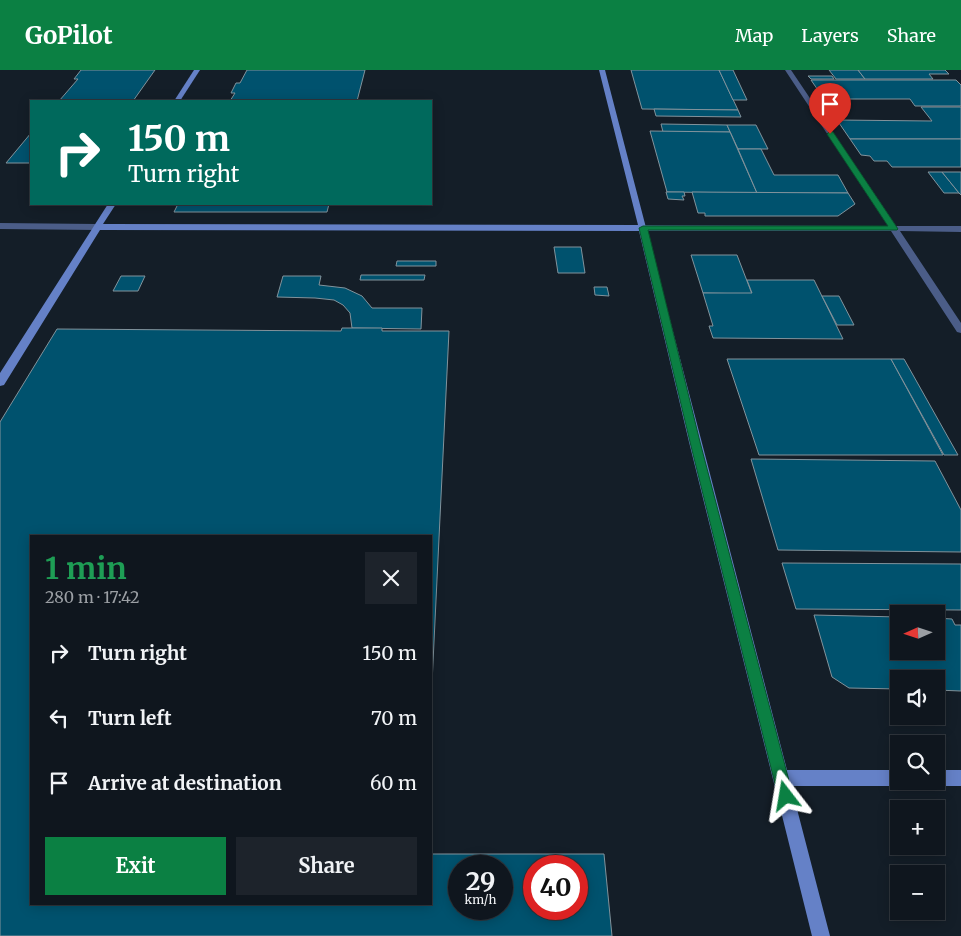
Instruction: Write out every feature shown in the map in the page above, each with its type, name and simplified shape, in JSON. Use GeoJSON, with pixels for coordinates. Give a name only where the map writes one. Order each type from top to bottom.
{"type":"FeatureCollection","features":[{"type":"Feature","properties":{"kind":"street"},"geometry":{"type":"LineString","coordinates":[[178,100],[197,70]]}},
{"type":"Feature","properties":{"kind":"street"},"geometry":{"type":"LineString","coordinates":[[602,70],[643,228],[697,452],[821,936]]}},
{"type":"Feature","properties":{"kind":"street"},"geometry":{"type":"LineString","coordinates":[[788,70],[961,330]]}},
{"type":"Feature","properties":{"kind":"street"},"geometry":{"type":"LineString","coordinates":[[0,382],[111,205]]}},
{"type":"Feature","properties":{"kind":"street"},"geometry":{"type":"LineString","coordinates":[[0,226],[961,229]]}},
{"type":"Feature","properties":{"kind":"street"},"geometry":{"type":"LineString","coordinates":[[781,778],[890,778]]}},
{"type":"Feature","properties":{"kind":"street"},"geometry":{"type":"LineString","coordinates":[[945,778],[961,778]]}},
{"type":"Feature","properties":{"kind":"building"},"geometry":{"type":"Polygon","coordinates":[[[81,70],[155,70],[134,100],[60,100],[78,79],[74,79],[81,70]]]}},
{"type":"Feature","properties":{"kind":"building"},"geometry":{"type":"Polygon","coordinates":[[[247,70],[365,70],[357,100],[231,100],[235,93],[231,93],[236,83],[240,83],[247,70]]]}},
{"type":"Feature","properties":{"kind":"building"},"geometry":{"type":"Polygon","coordinates":[[[631,70],[719,70],[738,110],[642,109],[631,70]]]}},
{"type":"Feature","properties":{"kind":"building"},"geometry":{"type":"Polygon","coordinates":[[[719,70],[733,70],[747,100],[733,100],[719,70]]]}},
{"type":"Feature","properties":{"kind":"building"},"geometry":{"type":"Polygon","coordinates":[[[829,70],[858,70],[865,79],[836,79],[829,70]]]}},
{"type":"Feature","properties":{"kind":"building"},"geometry":{"type":"Polygon","coordinates":[[[858,70],[945,70],[949,74],[929,74],[933,79],[865,79],[858,70]]]}},
{"type":"Feature","properties":{"kind":"building"},"geometry":{"type":"Polygon","coordinates":[[[808,76],[832,76],[834,79],[811,79],[808,76]]]}},
{"type":"Feature","properties":{"kind":"building"},"geometry":{"type":"Polygon","coordinates":[[[811,80],[956,80],[961,85],[961,106],[915,106],[910,99],[824,99],[811,80]]]}},
{"type":"Feature","properties":{"kind":"building"},"geometry":{"type":"Polygon","coordinates":[[[921,107],[961,107],[961,139],[850,139],[837,120],[932,121],[921,107]]]}},
{"type":"Feature","properties":{"kind":"building"},"geometry":{"type":"Polygon","coordinates":[[[654,109],[738,110],[741,117],[656,116],[654,109]]]}},
{"type":"Feature","properties":{"kind":"building"},"geometry":{"type":"Polygon","coordinates":[[[661,124],[727,125],[730,132],[663,132],[661,124]]]}},
{"type":"Feature","properties":{"kind":"building"},"geometry":{"type":"Polygon","coordinates":[[[727,125],[756,125],[768,149],[738,149],[727,125]]]}},
{"type":"Feature","properties":{"kind":"building"},"geometry":{"type":"Polygon","coordinates":[[[650,131],[730,132],[757,193],[667,192],[650,131]]]}},
{"type":"Feature","properties":{"kind":"building"},"geometry":{"type":"Polygon","coordinates":[[[30,134],[30,163],[6,163],[30,134]]]}},
{"type":"Feature","properties":{"kind":"building"},"geometry":{"type":"Polygon","coordinates":[[[850,139],[961,139],[961,167],[892,167],[887,161],[874,161],[870,156],[861,155],[850,139]]]}},
{"type":"Feature","properties":{"kind":"building"},"geometry":{"type":"Polygon","coordinates":[[[738,149],[761,149],[774,175],[838,175],[848,193],[757,193],[738,149]]]}},
{"type":"Feature","properties":{"kind":"building"},"geometry":{"type":"Polygon","coordinates":[[[928,172],[942,172],[959,193],[944,193],[928,172]]]}},
{"type":"Feature","properties":{"kind":"building"},"geometry":{"type":"Polygon","coordinates":[[[942,172],[961,172],[961,195],[959,193],[942,172]]]}},
{"type":"Feature","properties":{"kind":"building"},"geometry":{"type":"Polygon","coordinates":[[[666,192],[684,192],[685,196],[682,196],[684,200],[668,199],[666,192]]]}},
{"type":"Feature","properties":{"kind":"building"},"geometry":{"type":"Polygon","coordinates":[[[692,192],[848,193],[855,204],[838,216],[705,216],[705,213],[698,213],[692,192]]]}},
{"type":"Feature","properties":{"kind":"building"},"geometry":{"type":"Polygon","coordinates":[[[178,205],[329,205],[327,212],[174,212],[178,205]]]}},
{"type":"Feature","properties":{"kind":"building"},"geometry":{"type":"Polygon","coordinates":[[[554,247],[581,247],[585,273],[558,273],[554,247]]]}},
{"type":"Feature","properties":{"kind":"building"},"geometry":{"type":"Polygon","coordinates":[[[691,255],[737,255],[752,294],[703,293],[691,255]]]}},
{"type":"Feature","properties":{"kind":"building"},"geometry":{"type":"Polygon","coordinates":[[[397,261],[436,261],[436,266],[396,266],[397,261]]]}},
{"type":"Feature","properties":{"kind":"building"},"geometry":{"type":"Polygon","coordinates":[[[361,275],[425,275],[424,280],[360,280],[361,275]]]}},
{"type":"Feature","properties":{"kind":"building"},"geometry":{"type":"Polygon","coordinates":[[[121,276],[145,276],[138,291],[113,291],[121,276]]]}},
{"type":"Feature","properties":{"kind":"building"},"geometry":{"type":"Polygon","coordinates":[[[283,276],[321,276],[319,285],[345,288],[362,296],[372,308],[422,308],[421,329],[352,328],[350,313],[343,305],[334,300],[277,297],[283,276]]]}},
{"type":"Feature","properties":{"kind":"building"},"geometry":{"type":"Polygon","coordinates":[[[747,280],[814,280],[843,339],[713,338],[709,326],[713,326],[703,293],[752,293],[747,280]]]}},
{"type":"Feature","properties":{"kind":"building"},"geometry":{"type":"Polygon","coordinates":[[[594,287],[607,287],[609,296],[595,295],[594,287]]]}},
{"type":"Feature","properties":{"kind":"building"},"geometry":{"type":"Polygon","coordinates":[[[822,296],[839,296],[854,325],[837,325],[822,296]]]}},
{"type":"Feature","properties":{"kind":"building"},"geometry":{"type":"Polygon","coordinates":[[[342,328],[382,328],[382,331],[449,331],[432,683],[432,535],[30,535],[30,905],[432,905],[432,854],[604,854],[612,936],[0,936],[0,422],[57,329],[341,331],[342,328]]]}},
{"type":"Feature","properties":{"kind":"building"},"geometry":{"type":"Polygon","coordinates":[[[727,359],[891,359],[943,455],[759,455],[727,359]]]}},
{"type":"Feature","properties":{"kind":"building"},"geometry":{"type":"Polygon","coordinates":[[[891,359],[904,359],[958,455],[944,455],[891,359]]]}},
{"type":"Feature","properties":{"kind":"building"},"geometry":{"type":"Polygon","coordinates":[[[751,459],[935,461],[961,510],[961,552],[778,550],[751,459]]]}},
{"type":"Feature","properties":{"kind":"building"},"geometry":{"type":"Polygon","coordinates":[[[782,563],[961,564],[961,610],[945,610],[945,605],[890,605],[890,610],[796,609],[782,563]]]}},
{"type":"Feature","properties":{"kind":"building"},"geometry":{"type":"Polygon","coordinates":[[[814,615],[890,617],[890,660],[945,660],[945,619],[952,619],[955,625],[961,625],[961,691],[945,690],[945,670],[890,670],[890,689],[849,688],[832,677],[814,615]]]}},
{"type":"Feature","properties":{"kind":"route"},"geometry":{"type":"LineString","coordinates":[[786,796],[695,442],[643,228],[894,229],[830,134]]}}]}
